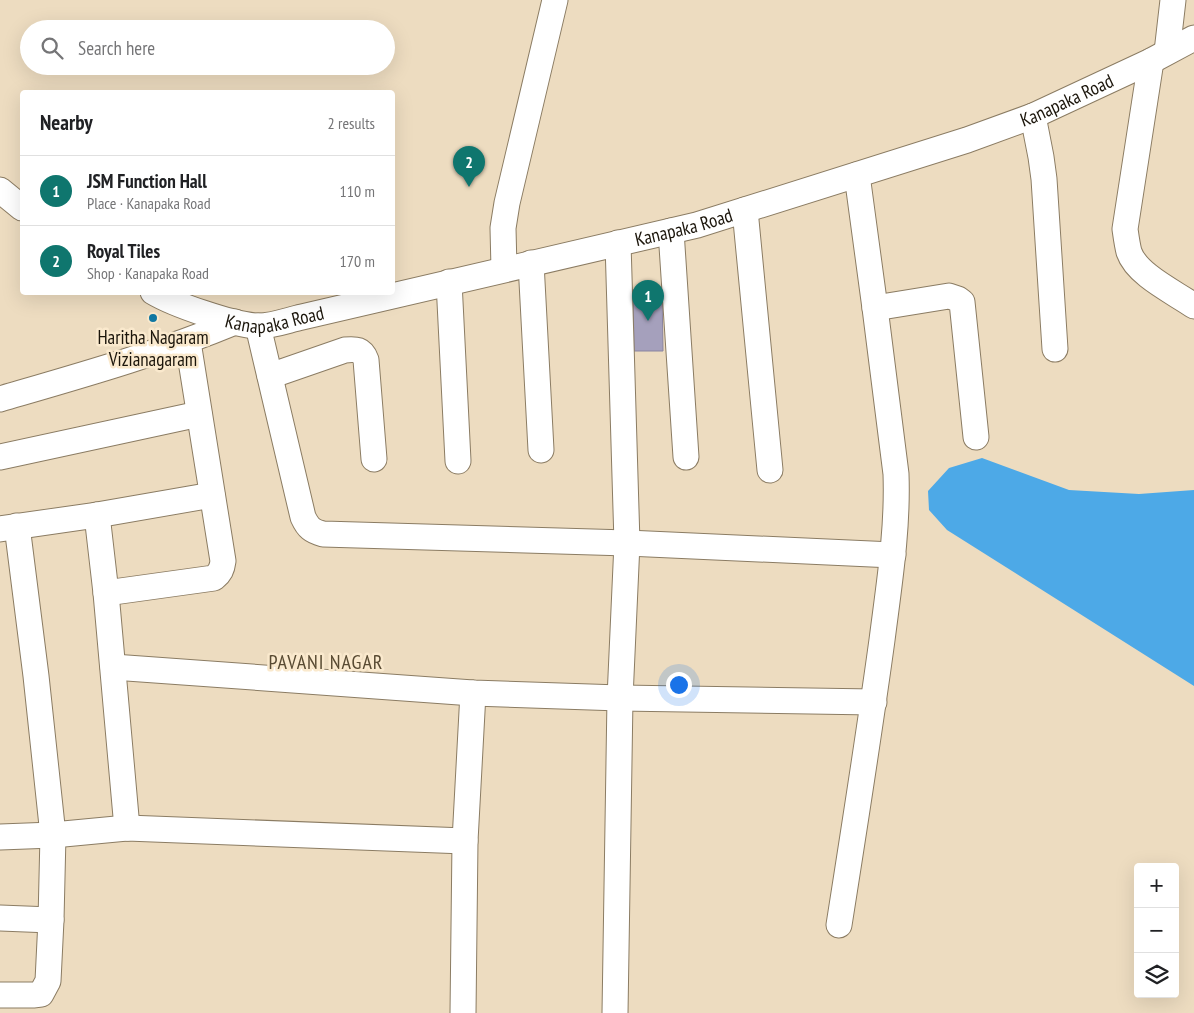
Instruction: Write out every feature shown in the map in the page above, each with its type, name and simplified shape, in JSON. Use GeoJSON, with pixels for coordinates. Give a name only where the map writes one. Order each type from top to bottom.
{"type":"FeatureCollection","features":[{"type":"Feature","properties":{"kind":"street"},"geometry":{"type":"LineString","coordinates":[[504,269],[503,228],[508,194],[555,0]]}},
{"type":"Feature","properties":{"kind":"street"},"geometry":{"type":"LineString","coordinates":[[1173,0],[1159,56],[1125,228],[1129,251],[1135,264],[1144,273],[1194,306]]}},
{"type":"Feature","properties":{"kind":"street","name":"Kanapaka Road"},"geometry":{"type":"LineString","coordinates":[[395,295],[697,225],[967,140],[1033,116],[1194,38]]}},
{"type":"Feature","properties":{"kind":"street"},"geometry":{"type":"LineString","coordinates":[[1033,116],[1042,156],[1055,350]]}},
{"type":"Feature","properties":{"kind":"street"},"geometry":{"type":"LineString","coordinates":[[839,925],[874,702],[893,554],[896,500],[896,474],[856,175]]}},
{"type":"Feature","properties":{"kind":"street"},"geometry":{"type":"LineString","coordinates":[[0,190],[20,206]]}},
{"type":"Feature","properties":{"kind":"street"},"geometry":{"type":"LineString","coordinates":[[745,210],[770,470]]}},
{"type":"Feature","properties":{"kind":"street"},"geometry":{"type":"LineString","coordinates":[[670,231],[686,457]]}},
{"type":"Feature","properties":{"kind":"street"},"geometry":{"type":"LineString","coordinates":[[615,1013],[620,698],[627,543],[618,243]]}},
{"type":"Feature","properties":{"kind":"street"},"geometry":{"type":"LineString","coordinates":[[531,263],[542,450]]}},
{"type":"Feature","properties":{"kind":"street"},"geometry":{"type":"LineString","coordinates":[[449,282],[458,461]]}},
{"type":"Feature","properties":{"kind":"street","name":"Kanapaka Road"},"geometry":{"type":"LineString","coordinates":[[158,295],[164,299],[255,324],[302,317],[394,295]]}},
{"type":"Feature","properties":{"kind":"street"},"geometry":{"type":"LineString","coordinates":[[875,308],[949,296],[962,302],[976,436]]}},
{"type":"Feature","properties":{"kind":"street"},"geometry":{"type":"LineString","coordinates":[[0,399],[128,362],[188,342],[255,324],[270,376],[303,517],[307,526],[313,532],[323,534],[627,543],[893,554]]}},
{"type":"Feature","properties":{"kind":"street"},"geometry":{"type":"LineString","coordinates":[[106,593],[214,578],[219,574],[223,561],[188,342]]}},
{"type":"Feature","properties":{"kind":"street"},"geometry":{"type":"LineString","coordinates":[[270,376],[344,350],[356,349],[364,353],[374,459]]}},
{"type":"Feature","properties":{"kind":"street"},"geometry":{"type":"LineString","coordinates":[[0,456],[200,414]]}},
{"type":"Feature","properties":{"kind":"street"},"geometry":{"type":"LineString","coordinates":[[0,995],[33,996],[41,994],[48,981],[53,835],[36,676],[8,528],[212,495]]}},
{"type":"Feature","properties":{"kind":"street"},"geometry":{"type":"LineString","coordinates":[[97,515],[106,593],[127,828]]}},
{"type":"Feature","properties":{"kind":"street"},"geometry":{"type":"LineString","coordinates":[[113,667],[473,693],[620,698],[874,702]]}},
{"type":"Feature","properties":{"kind":"street"},"geometry":{"type":"LineString","coordinates":[[463,1013],[465,841],[473,693]]}},
{"type":"Feature","properties":{"kind":"street"},"geometry":{"type":"LineString","coordinates":[[0,837],[53,835],[127,828],[465,841]]}},
{"type":"Feature","properties":{"kind":"street"},"geometry":{"type":"LineString","coordinates":[[0,918],[51,920]]}},
{"type":"Feature","properties":{"kind":"water"},"geometry":{"type":"Polygon","coordinates":[[[982,458],[1069,490],[1139,494],[1194,490],[1194,686],[947,530],[929,510],[928,491],[949,468],[982,458]]]}},
{"type":"Feature","properties":{"kind":"building"},"geometry":{"type":"Polygon","coordinates":[[[633,290],[662,290],[663,351],[634,351],[633,290]]]}},
{"type":"Feature","properties":{"kind":"place","name":"Royal Tiles"},"geometry":{"type":"Point","coordinates":[469,187]}},
{"type":"Feature","properties":{"kind":"place","name":"Haritha Nagaram Vizianagaram"},"geometry":{"type":"Point","coordinates":[153,318]}},
{"type":"Feature","properties":{"kind":"place","name":"JSM Function Hall"},"geometry":{"type":"Point","coordinates":[648,321]}},
{"type":"Feature","properties":{"kind":"district","name":"PAVANI NAGAR"},"geometry":{"type":"Point","coordinates":[326,662]}}]}
